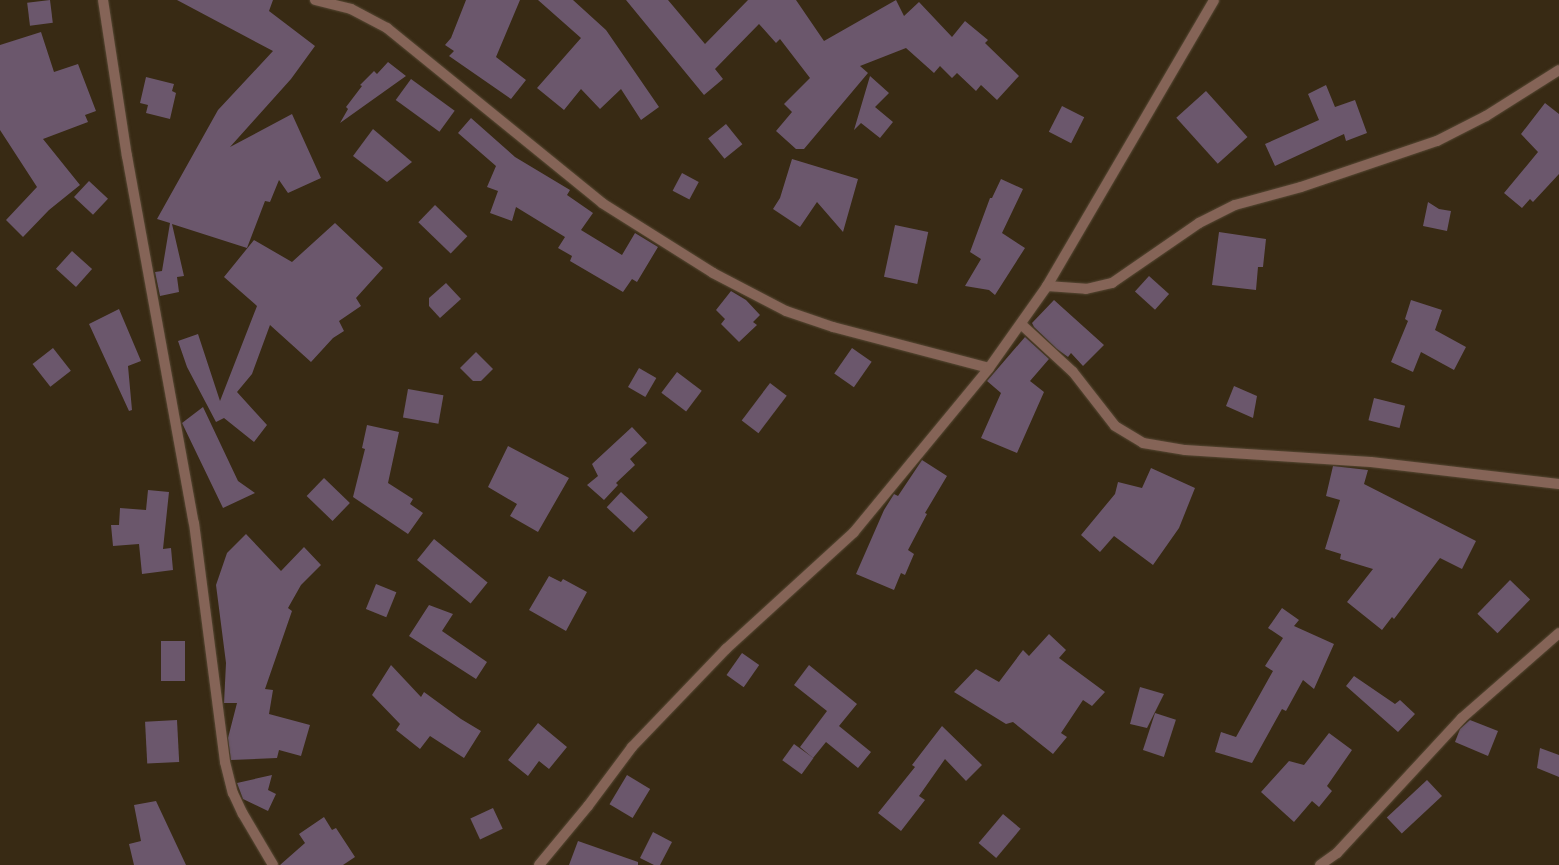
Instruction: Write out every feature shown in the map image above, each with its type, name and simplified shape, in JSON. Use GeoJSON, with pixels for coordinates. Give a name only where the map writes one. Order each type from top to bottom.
{"type":"FeatureCollection","features":[{"type":"Feature","properties":{"kind":"street"},"geometry":{"type":"LineString","coordinates":[[103,0],[127,156],[194,524],[225,762],[233,793],[243,814],[273,865]]}},
{"type":"Feature","properties":{"kind":"street"},"geometry":{"type":"LineString","coordinates":[[315,0],[350,9],[387,28],[602,203],[713,273],[786,311],[833,327],[988,368]]}},
{"type":"Feature","properties":{"kind":"street"},"geometry":{"type":"LineString","coordinates":[[539,865],[588,806],[632,747],[726,649],[854,532],[1022,325],[1047,286],[1214,0]]}},
{"type":"Feature","properties":{"kind":"street"},"geometry":{"type":"LineString","coordinates":[[1047,286],[1086,289],[1112,284],[1199,222],[1235,205],[1301,187],[1437,141],[1486,116],[1559,70]]}},
{"type":"Feature","properties":{"kind":"street"},"geometry":{"type":"LineString","coordinates":[[1022,325],[1073,372],[1115,426],[1143,443],[1185,450],[1372,462],[1559,484]]}},
{"type":"Feature","properties":{"kind":"street"},"geometry":{"type":"LineString","coordinates":[[1320,865],[1337,853],[1462,718],[1559,633]]}},
{"type":"Feature","properties":{"kind":"building"},"geometry":{"type":"Polygon","coordinates":[[[50,0],[53,23],[30,26],[27,3],[50,0]]]}},
{"type":"Feature","properties":{"kind":"building"},"geometry":{"type":"Polygon","coordinates":[[[177,0],[273,0],[269,11],[315,46],[291,79],[230,147],[292,114],[321,178],[288,193],[279,180],[270,202],[265,201],[247,248],[172,224],[184,276],[177,277],[179,292],[160,296],[155,272],[162,271],[170,223],[157,219],[218,110],[273,51],[177,0]]]}},
{"type":"Feature","properties":{"kind":"building"},"geometry":{"type":"Polygon","coordinates":[[[466,0],[520,0],[496,57],[526,80],[511,99],[449,56],[454,51],[445,45],[451,38],[466,0]]]}},
{"type":"Feature","properties":{"kind":"building"},"geometry":{"type":"Polygon","coordinates":[[[538,0],[573,0],[606,30],[659,107],[641,120],[621,89],[600,109],[581,89],[564,110],[537,88],[581,38],[538,0]]]}},
{"type":"Feature","properties":{"kind":"building"},"geometry":{"type":"Polygon","coordinates":[[[626,0],[668,0],[705,44],[748,0],[796,0],[824,41],[896,0],[904,16],[919,2],[952,37],[965,21],[988,40],[985,43],[1019,76],[997,100],[981,85],[976,91],[957,73],[952,78],[940,66],[934,73],[906,48],[860,66],[868,73],[804,149],[796,149],[776,131],[792,112],[784,104],[810,78],[780,39],[776,43],[759,24],[715,69],[723,79],[704,95],[626,0]]]}},
{"type":"Feature","properties":{"kind":"building"},"geometry":{"type":"Polygon","coordinates":[[[41,32],[54,72],[78,64],[96,111],[85,115],[88,122],[43,139],[80,185],[49,210],[23,237],[6,220],[37,187],[0,130],[0,45],[41,32]]]}},
{"type":"Feature","properties":{"kind":"building"},"geometry":{"type":"Polygon","coordinates":[[[388,62],[406,76],[340,123],[348,109],[346,107],[362,86],[360,85],[374,71],[377,74],[388,62]]]}},
{"type":"Feature","properties":{"kind":"building"},"geometry":{"type":"Polygon","coordinates":[[[870,76],[889,93],[875,107],[893,122],[880,138],[861,123],[854,130],[870,76]]]}},
{"type":"Feature","properties":{"kind":"building"},"geometry":{"type":"Polygon","coordinates":[[[146,77],[174,84],[172,91],[176,93],[170,119],[146,113],[148,105],[140,103],[146,77]]]}},
{"type":"Feature","properties":{"kind":"building"},"geometry":{"type":"Polygon","coordinates":[[[411,79],[455,111],[439,132],[396,100],[411,79]]]}},
{"type":"Feature","properties":{"kind":"building"},"geometry":{"type":"Polygon","coordinates":[[[1326,85],[1335,107],[1355,100],[1367,133],[1346,141],[1344,134],[1275,166],[1265,144],[1319,120],[1308,94],[1326,85]]]}},
{"type":"Feature","properties":{"kind":"building"},"geometry":{"type":"Polygon","coordinates":[[[1206,91],[1247,137],[1218,164],[1176,118],[1206,91]]]}},
{"type":"Feature","properties":{"kind":"building"},"geometry":{"type":"Polygon","coordinates":[[[1545,103],[1559,114],[1559,174],[1533,202],[1530,199],[1522,208],[1504,193],[1538,152],[1521,134],[1545,103]]]}},
{"type":"Feature","properties":{"kind":"building"},"geometry":{"type":"Polygon","coordinates":[[[1062,106],[1084,117],[1071,143],[1049,132],[1062,106]]]}},
{"type":"Feature","properties":{"kind":"building"},"geometry":{"type":"Polygon","coordinates":[[[471,118],[515,157],[570,190],[567,195],[593,213],[581,230],[622,255],[635,233],[658,247],[637,282],[632,279],[623,292],[570,261],[572,256],[558,248],[565,237],[516,207],[512,221],[490,213],[498,191],[487,187],[496,166],[458,133],[471,118]]]}},
{"type":"Feature","properties":{"kind":"building"},"geometry":{"type":"Polygon","coordinates":[[[726,124],[742,144],[724,159],[708,138],[726,124]]]}},
{"type":"Feature","properties":{"kind":"building"},"geometry":{"type":"Polygon","coordinates":[[[373,129],[412,162],[387,182],[353,156],[373,129]]]}},
{"type":"Feature","properties":{"kind":"building"},"geometry":{"type":"Polygon","coordinates":[[[792,159],[858,179],[843,232],[817,202],[800,227],[773,209],[780,198],[792,159]]]}},
{"type":"Feature","properties":{"kind":"building"},"geometry":{"type":"Polygon","coordinates":[[[682,173],[699,182],[689,200],[673,191],[682,173]]]}},
{"type":"Feature","properties":{"kind":"building"},"geometry":{"type":"Polygon","coordinates":[[[1001,179],[1023,189],[1002,233],[1025,248],[995,295],[989,290],[965,286],[981,259],[970,252],[990,198],[992,198],[1001,179]]]}},
{"type":"Feature","properties":{"kind":"building"},"geometry":{"type":"Polygon","coordinates":[[[89,181],[108,199],[93,215],[74,197],[89,181]]]}},
{"type":"Feature","properties":{"kind":"building"},"geometry":{"type":"Polygon","coordinates":[[[1428,202],[1439,209],[1451,211],[1447,231],[1423,226],[1428,202]]]}},
{"type":"Feature","properties":{"kind":"building"},"geometry":{"type":"Polygon","coordinates":[[[435,205],[467,236],[451,254],[418,222],[435,205]]]}},
{"type":"Feature","properties":{"kind":"building"},"geometry":{"type":"Polygon","coordinates":[[[335,223],[383,268],[356,298],[361,306],[339,321],[344,331],[333,338],[311,362],[270,325],[252,374],[237,392],[267,425],[254,442],[224,418],[216,422],[187,367],[178,341],[198,334],[220,401],[257,306],[224,277],[254,240],[292,262],[335,223]]]}},
{"type":"Feature","properties":{"kind":"building"},"geometry":{"type":"Polygon","coordinates":[[[895,225],[928,232],[917,284],[884,277],[895,225]]]}},
{"type":"Feature","properties":{"kind":"building"},"geometry":{"type":"Polygon","coordinates":[[[1219,232],[1266,239],[1263,267],[1258,267],[1256,290],[1212,285],[1219,232]]]}},
{"type":"Feature","properties":{"kind":"building"},"geometry":{"type":"Polygon","coordinates":[[[72,251],[92,269],[76,287],[56,269],[72,251]]]}},
{"type":"Feature","properties":{"kind":"building"},"geometry":{"type":"Polygon","coordinates":[[[1149,276],[1169,294],[1155,310],[1135,292],[1149,276]]]}},
{"type":"Feature","properties":{"kind":"building"},"geometry":{"type":"Polygon","coordinates":[[[446,283],[461,299],[440,318],[429,306],[429,298],[446,283]]]}},
{"type":"Feature","properties":{"kind":"building"},"geometry":{"type":"Polygon","coordinates":[[[731,291],[746,300],[760,315],[753,322],[757,325],[739,342],[721,324],[725,319],[716,310],[731,291]]]}},
{"type":"Feature","properties":{"kind":"building"},"geometry":{"type":"Polygon","coordinates":[[[1054,300],[1104,345],[1083,366],[1071,353],[1068,357],[1057,349],[1034,327],[1032,323],[1054,300]]]}},
{"type":"Feature","properties":{"kind":"building"},"geometry":{"type":"Polygon","coordinates":[[[1411,300],[1442,310],[1435,330],[1466,347],[1454,370],[1421,352],[1413,372],[1391,362],[1408,321],[1405,319],[1411,300]]]}},
{"type":"Feature","properties":{"kind":"building"},"geometry":{"type":"Polygon","coordinates":[[[119,309],[141,361],[128,366],[132,410],[129,411],[89,324],[119,309]]]}},
{"type":"Feature","properties":{"kind":"building"},"geometry":{"type":"Polygon","coordinates":[[[1025,337],[1049,359],[1030,381],[1044,392],[1017,453],[981,438],[1001,393],[987,381],[1025,337]]]}},
{"type":"Feature","properties":{"kind":"building"},"geometry":{"type":"Polygon","coordinates":[[[53,348],[71,371],[50,387],[33,364],[53,348]]]}},
{"type":"Feature","properties":{"kind":"building"},"geometry":{"type":"Polygon","coordinates":[[[852,348],[872,362],[854,387],[834,373],[852,348]]]}},
{"type":"Feature","properties":{"kind":"building"},"geometry":{"type":"Polygon","coordinates":[[[476,352],[493,369],[481,381],[473,381],[460,368],[476,352]]]}},
{"type":"Feature","properties":{"kind":"building"},"geometry":{"type":"Polygon","coordinates":[[[639,368],[656,378],[645,397],[628,387],[639,368]]]}},
{"type":"Feature","properties":{"kind":"building"},"geometry":{"type":"Polygon","coordinates":[[[677,372],[702,391],[686,411],[661,393],[677,372]]]}},
{"type":"Feature","properties":{"kind":"building"},"geometry":{"type":"Polygon","coordinates":[[[770,383],[787,396],[758,433],[742,421],[770,383]]]}},
{"type":"Feature","properties":{"kind":"building"},"geometry":{"type":"Polygon","coordinates":[[[1234,386],[1257,396],[1253,418],[1226,406],[1234,386]]]}},
{"type":"Feature","properties":{"kind":"building"},"geometry":{"type":"Polygon","coordinates":[[[408,389],[443,395],[438,424],[403,418],[408,389]]]}},
{"type":"Feature","properties":{"kind":"building"},"geometry":{"type":"Polygon","coordinates":[[[1374,398],[1405,406],[1399,428],[1368,420],[1374,398]]]}},
{"type":"Feature","properties":{"kind":"building"},"geometry":{"type":"Polygon","coordinates":[[[203,407],[238,481],[255,493],[223,508],[182,423],[203,407]]]}},
{"type":"Feature","properties":{"kind":"building"},"geometry":{"type":"Polygon","coordinates":[[[367,425],[399,432],[388,483],[413,499],[410,504],[423,513],[408,534],[353,497],[365,449],[362,448],[367,425]]]}},
{"type":"Feature","properties":{"kind":"building"},"geometry":{"type":"Polygon","coordinates":[[[632,427],[647,443],[630,459],[635,465],[616,483],[618,485],[604,500],[587,485],[598,476],[592,464],[632,427]]]}},
{"type":"Feature","properties":{"kind":"building"},"geometry":{"type":"Polygon","coordinates":[[[508,446],[569,478],[538,532],[510,516],[517,504],[488,487],[508,446]]]}},
{"type":"Feature","properties":{"kind":"building"},"geometry":{"type":"Polygon","coordinates":[[[922,460],[947,476],[925,513],[927,514],[908,550],[914,554],[905,575],[901,573],[894,590],[856,574],[884,510],[894,494],[898,496],[922,460]]]}},
{"type":"Feature","properties":{"kind":"building"},"geometry":{"type":"Polygon","coordinates":[[[1333,466],[1368,470],[1364,484],[1476,541],[1462,569],[1440,558],[1394,619],[1392,617],[1382,630],[1347,602],[1373,569],[1340,559],[1341,554],[1325,549],[1340,500],[1326,496],[1333,466]]]}},
{"type":"Feature","properties":{"kind":"building"},"geometry":{"type":"Polygon","coordinates":[[[1151,468],[1195,488],[1179,528],[1153,565],[1114,536],[1100,552],[1081,535],[1115,494],[1118,482],[1142,488],[1151,468]]]}},
{"type":"Feature","properties":{"kind":"building"},"geometry":{"type":"Polygon","coordinates":[[[324,478],[350,503],[333,521],[307,496],[324,478]]]}},
{"type":"Feature","properties":{"kind":"building"},"geometry":{"type":"Polygon","coordinates":[[[148,490],[169,492],[163,549],[171,548],[173,570],[142,574],[139,544],[113,546],[111,525],[119,525],[120,508],[146,510],[148,490]]]}},
{"type":"Feature","properties":{"kind":"building"},"geometry":{"type":"Polygon","coordinates":[[[621,492],[648,517],[634,533],[607,507],[621,492]]]}},
{"type":"Feature","properties":{"kind":"building"},"geometry":{"type":"Polygon","coordinates":[[[246,534],[281,571],[304,547],[321,565],[301,585],[288,608],[292,611],[265,689],[273,690],[269,714],[310,725],[301,756],[279,750],[277,758],[231,760],[228,738],[237,703],[224,703],[226,663],[216,585],[227,553],[246,534]]]}},
{"type":"Feature","properties":{"kind":"building"},"geometry":{"type":"Polygon","coordinates":[[[434,539],[488,582],[471,603],[417,560],[434,539]]]}},
{"type":"Feature","properties":{"kind":"building"},"geometry":{"type":"Polygon","coordinates":[[[549,576],[561,582],[563,579],[587,592],[566,631],[529,610],[549,576]]]}},
{"type":"Feature","properties":{"kind":"building"},"geometry":{"type":"Polygon","coordinates":[[[1510,580],[1530,599],[1497,633],[1477,614],[1510,580]]]}},
{"type":"Feature","properties":{"kind":"building"},"geometry":{"type":"Polygon","coordinates":[[[376,584],[396,592],[386,617],[366,609],[376,584]]]}},
{"type":"Feature","properties":{"kind":"building"},"geometry":{"type":"Polygon","coordinates":[[[429,605],[453,614],[442,631],[487,662],[476,679],[409,636],[429,605]]]}},
{"type":"Feature","properties":{"kind":"building"},"geometry":{"type":"Polygon","coordinates":[[[1282,608],[1299,620],[1294,626],[1334,644],[1314,689],[1303,680],[1286,711],[1282,709],[1252,763],[1215,752],[1221,732],[1236,737],[1273,671],[1265,666],[1283,638],[1268,628],[1282,608]]]}},
{"type":"Feature","properties":{"kind":"building"},"geometry":{"type":"Polygon","coordinates":[[[1049,634],[1066,650],[1059,658],[1105,692],[1092,706],[1083,700],[1061,733],[1067,737],[1053,754],[1013,722],[1006,724],[954,692],[976,669],[999,682],[1023,650],[1029,656],[1049,634]]]}},
{"type":"Feature","properties":{"kind":"building"},"geometry":{"type":"Polygon","coordinates":[[[161,641],[185,641],[185,681],[161,681],[161,641]]]}},
{"type":"Feature","properties":{"kind":"building"},"geometry":{"type":"Polygon","coordinates":[[[742,653],[759,665],[744,687],[727,675],[742,653]]]}},
{"type":"Feature","properties":{"kind":"building"},"geometry":{"type":"Polygon","coordinates":[[[391,665],[421,697],[424,692],[461,719],[481,731],[464,758],[430,736],[420,749],[396,730],[400,724],[372,695],[391,665]]]}},
{"type":"Feature","properties":{"kind":"building"},"geometry":{"type":"Polygon","coordinates":[[[809,665],[857,704],[839,726],[871,752],[858,768],[826,742],[813,758],[800,747],[827,711],[794,685],[809,665]]]}},
{"type":"Feature","properties":{"kind":"building"},"geometry":{"type":"Polygon","coordinates":[[[1354,676],[1395,704],[1400,700],[1415,714],[1398,732],[1346,686],[1354,676]]]}},
{"type":"Feature","properties":{"kind":"building"},"geometry":{"type":"Polygon","coordinates":[[[1140,687],[1164,694],[1147,728],[1130,724],[1140,687]]]}},
{"type":"Feature","properties":{"kind":"building"},"geometry":{"type":"Polygon","coordinates":[[[1155,713],[1176,720],[1164,757],[1143,750],[1155,713]]]}},
{"type":"Feature","properties":{"kind":"building"},"geometry":{"type":"Polygon","coordinates":[[[177,720],[179,762],[147,764],[145,722],[177,720]]]}},
{"type":"Feature","properties":{"kind":"building"},"geometry":{"type":"Polygon","coordinates":[[[1470,720],[1498,731],[1488,756],[1455,742],[1460,729],[1470,720]]]}},
{"type":"Feature","properties":{"kind":"building"},"geometry":{"type":"Polygon","coordinates":[[[538,723],[567,747],[549,769],[539,761],[528,776],[508,760],[538,723]]]}},
{"type":"Feature","properties":{"kind":"building"},"geometry":{"type":"Polygon","coordinates":[[[942,726],[982,765],[966,781],[945,759],[919,796],[925,800],[901,831],[878,813],[915,767],[912,765],[942,726]]]}},
{"type":"Feature","properties":{"kind":"building"},"geometry":{"type":"Polygon","coordinates":[[[1329,733],[1352,750],[1327,786],[1332,791],[1319,807],[1312,801],[1294,822],[1261,792],[1289,761],[1304,765],[1329,733]]]}},
{"type":"Feature","properties":{"kind":"building"},"geometry":{"type":"Polygon","coordinates":[[[794,744],[813,758],[802,774],[782,760],[794,744]]]}},
{"type":"Feature","properties":{"kind":"building"},"geometry":{"type":"Polygon","coordinates":[[[1540,748],[1559,755],[1559,777],[1537,768],[1540,748]]]}},
{"type":"Feature","properties":{"kind":"building"},"geometry":{"type":"Polygon","coordinates":[[[272,775],[268,790],[276,794],[268,811],[243,799],[237,783],[272,775]]]}},
{"type":"Feature","properties":{"kind":"building"},"geometry":{"type":"Polygon","coordinates":[[[627,775],[650,789],[633,818],[609,804],[627,775]]]}},
{"type":"Feature","properties":{"kind":"building"},"geometry":{"type":"Polygon","coordinates":[[[1427,780],[1442,796],[1402,834],[1387,818],[1427,780]]]}},
{"type":"Feature","properties":{"kind":"building"},"geometry":{"type":"Polygon","coordinates":[[[156,801],[186,865],[134,865],[129,844],[141,841],[134,805],[156,801]]]}},
{"type":"Feature","properties":{"kind":"building"},"geometry":{"type":"Polygon","coordinates":[[[493,808],[503,829],[480,839],[470,819],[493,808]]]}},
{"type":"Feature","properties":{"kind":"building"},"geometry":{"type":"Polygon","coordinates":[[[1003,814],[1021,829],[996,858],[979,843],[1003,814]]]}},
{"type":"Feature","properties":{"kind":"building"},"geometry":{"type":"Polygon","coordinates":[[[324,817],[332,830],[336,828],[355,857],[343,865],[280,865],[305,843],[299,834],[324,817]]]}},
{"type":"Feature","properties":{"kind":"building"},"geometry":{"type":"Polygon","coordinates":[[[653,832],[672,842],[660,865],[654,865],[640,858],[653,832]]]}},
{"type":"Feature","properties":{"kind":"building"},"geometry":{"type":"Polygon","coordinates":[[[578,841],[638,862],[638,865],[569,865],[578,841]]]}}]}
